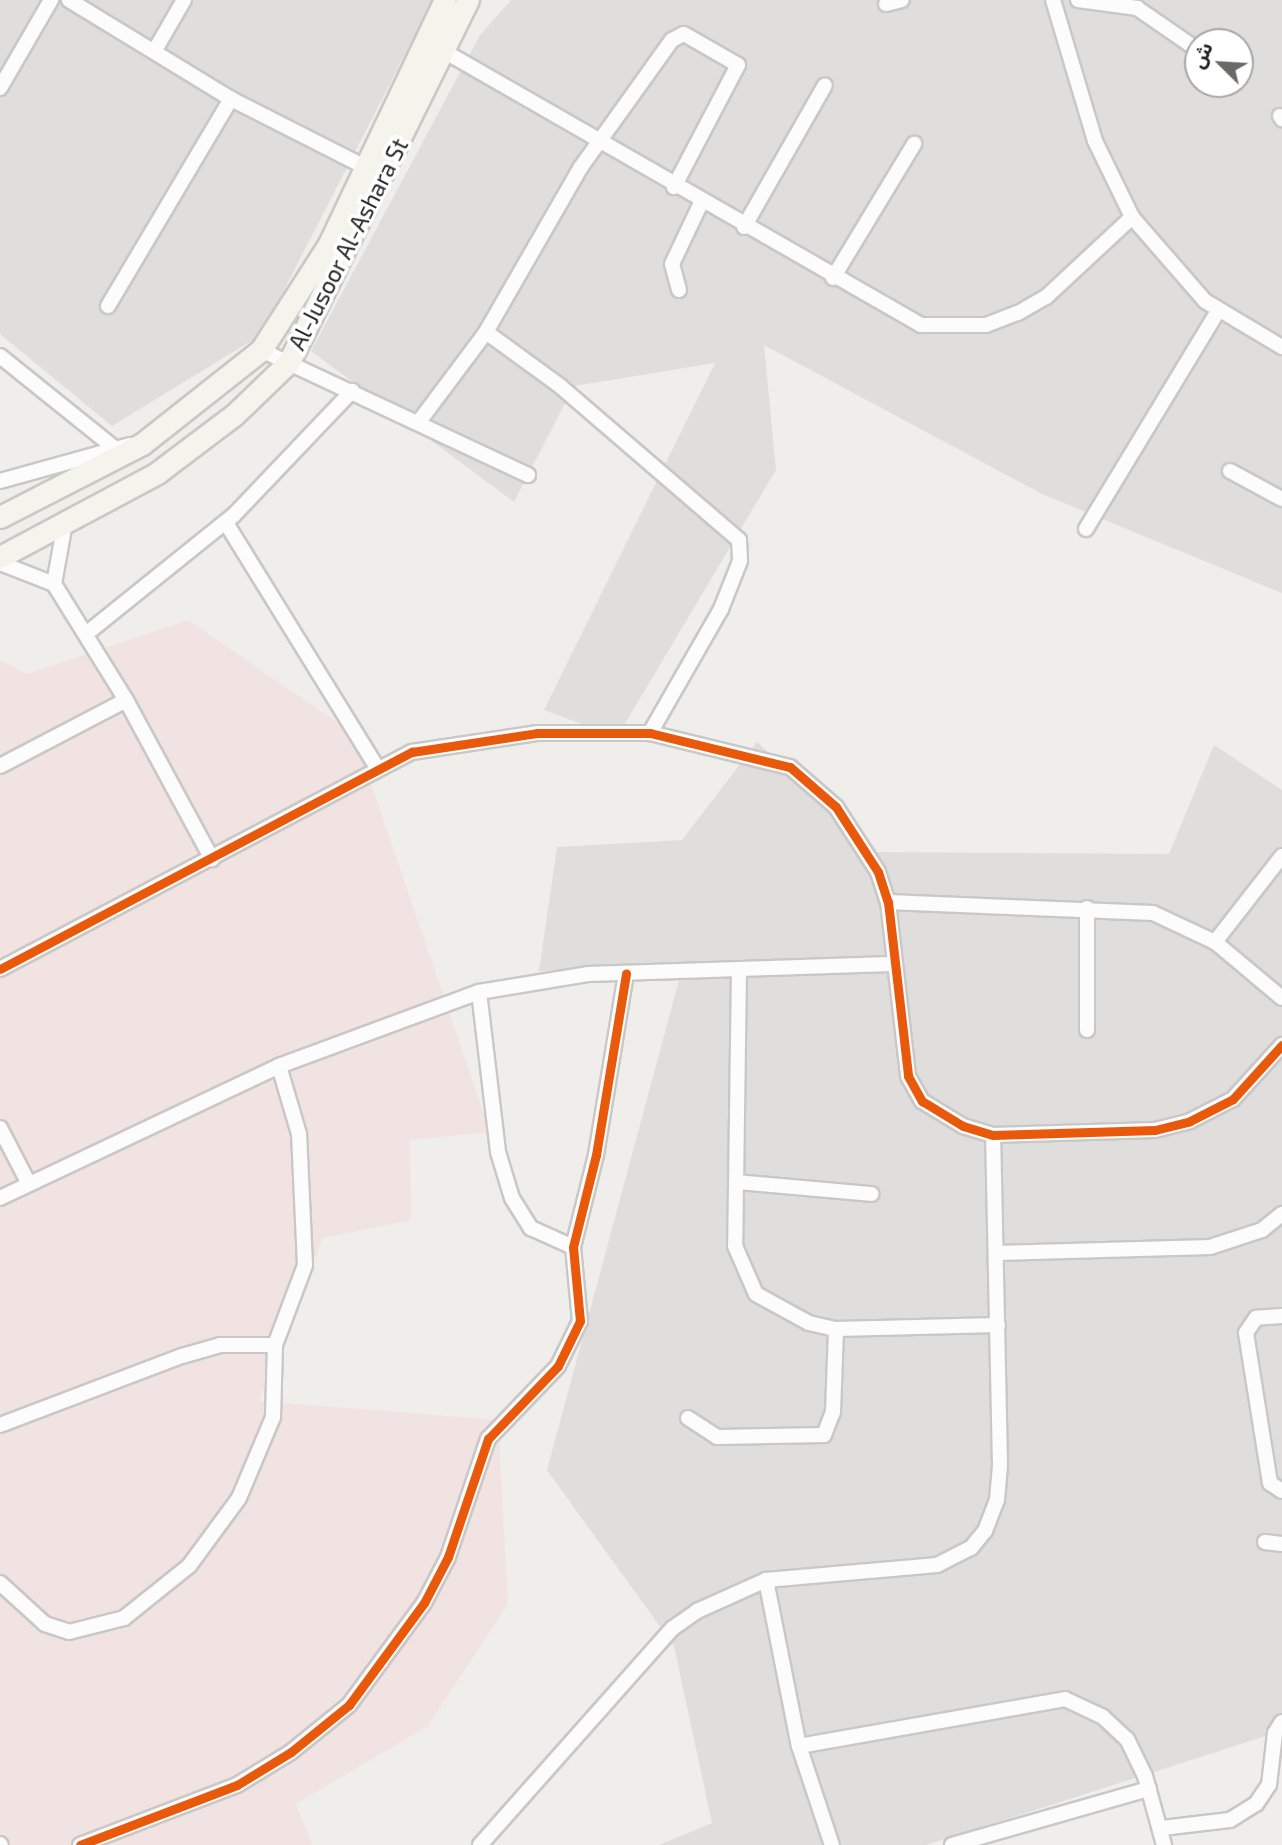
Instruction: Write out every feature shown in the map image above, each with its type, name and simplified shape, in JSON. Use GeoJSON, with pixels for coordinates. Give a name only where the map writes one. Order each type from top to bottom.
{"type":"FeatureCollection","features":[{"type":"Feature","properties":{"kind":"main road","name":"Al-Jusoor Al-Ashara St"},"geometry":{"type":"LineString","coordinates":[[0,517],[142,444],[261,350],[301,294],[445,0]]}},
{"type":"Feature","properties":{"kind":"main road","name":"Al-Jusoor Al-Ashara St"},"geometry":{"type":"LineString","coordinates":[[0,557],[65,523],[197,446],[289,362],[326,298],[468,0]]}},
{"type":"Feature","properties":{"kind":"street"},"geometry":{"type":"LineString","coordinates":[[0,88],[51,0]]}},
{"type":"Feature","properties":{"kind":"street"},"geometry":{"type":"LineString","coordinates":[[69,0],[155,50],[231,99],[365,167]]}},
{"type":"Feature","properties":{"kind":"street"},"geometry":{"type":"LineString","coordinates":[[155,50],[184,0]]}},
{"type":"Feature","properties":{"kind":"street"},"geometry":{"type":"LineString","coordinates":[[886,5],[902,0]]}},
{"type":"Feature","properties":{"kind":"street"},"geometry":{"type":"LineString","coordinates":[[1053,0],[1095,141],[1132,216],[1218,311],[1282,347]]}},
{"type":"Feature","properties":{"kind":"street"},"geometry":{"type":"LineString","coordinates":[[1078,0],[1137,8],[1184,40]]}},
{"type":"Feature","properties":{"kind":"street"},"geometry":{"type":"LineString","coordinates":[[418,423],[486,332],[600,142],[672,40],[689,34],[712,45],[738,67],[674,187]]}},
{"type":"Feature","properties":{"kind":"street"},"geometry":{"type":"LineString","coordinates":[[442,50],[744,228],[921,325],[986,325],[1046,297],[1132,216]]}},
{"type":"Feature","properties":{"kind":"street"},"geometry":{"type":"LineString","coordinates":[[744,228],[825,85]]}},
{"type":"Feature","properties":{"kind":"street"},"geometry":{"type":"LineString","coordinates":[[108,306],[231,99]]}},
{"type":"Feature","properties":{"kind":"street"},"geometry":{"type":"LineString","coordinates":[[833,278],[914,144]]}},
{"type":"Feature","properties":{"kind":"street"},"geometry":{"type":"LineString","coordinates":[[679,290],[672,264],[701,203]]}},
{"type":"Feature","properties":{"kind":"street"},"geometry":{"type":"LineString","coordinates":[[1086,529],[1218,311]]}},
{"type":"Feature","properties":{"kind":"street"},"geometry":{"type":"LineString","coordinates":[[486,332],[560,386],[739,540],[740,561],[721,609],[650,733]]}},
{"type":"Feature","properties":{"kind":"street"},"geometry":{"type":"LineString","coordinates":[[261,350],[528,475]]}},
{"type":"Feature","properties":{"kind":"street"},"geometry":{"type":"LineString","coordinates":[[0,356],[113,447]]}},
{"type":"Feature","properties":{"kind":"street"},"geometry":{"type":"LineString","coordinates":[[86,634],[226,523],[352,391]]}},
{"type":"Feature","properties":{"kind":"street"},"geometry":{"type":"LineString","coordinates":[[0,481],[113,447],[142,444]]}},
{"type":"Feature","properties":{"kind":"street"},"geometry":{"type":"LineString","coordinates":[[1230,471],[1282,499]]}},
{"type":"Feature","properties":{"kind":"street"},"geometry":{"type":"LineString","coordinates":[[54,584],[65,523]]}},
{"type":"Feature","properties":{"kind":"street"},"geometry":{"type":"LineString","coordinates":[[226,523],[376,766]]}},
{"type":"Feature","properties":{"kind":"street"},"geometry":{"type":"LineString","coordinates":[[0,563],[54,584],[127,700],[212,859]]}},
{"type":"Feature","properties":{"kind":"street"},"geometry":{"type":"LineString","coordinates":[[0,766],[127,700]]}},
{"type":"Feature","properties":{"kind":"street"},"geometry":{"type":"LineString","coordinates":[[0,969],[212,859],[376,766],[480,739],[650,733],[764,758],[804,775],[852,826],[888,902],[891,964],[901,1055],[913,1088],[940,1114],[993,1135],[1155,1130],[1190,1121],[1233,1099],[1282,1045]]}},
{"type":"Feature","properties":{"kind":"street"},"geometry":{"type":"LineString","coordinates":[[1215,942],[1282,856]]}},
{"type":"Feature","properties":{"kind":"street"},"geometry":{"type":"LineString","coordinates":[[888,902],[1087,908],[1153,913],[1215,942],[1282,998]]}},
{"type":"Feature","properties":{"kind":"street"},"geometry":{"type":"LineString","coordinates":[[1087,908],[1087,1031]]}},
{"type":"Feature","properties":{"kind":"street"},"geometry":{"type":"LineString","coordinates":[[0,1198],[279,1066],[479,992],[539,978],[891,964]]}},
{"type":"Feature","properties":{"kind":"street"},"geometry":{"type":"LineString","coordinates":[[739,971],[735,1246],[756,1294],[808,1323],[836,1329],[998,1325]]}},
{"type":"Feature","properties":{"kind":"street"},"geometry":{"type":"LineString","coordinates":[[80,1845],[237,1785],[349,1705],[430,1591],[488,1438],[570,1344],[582,1298],[573,1247],[596,1155],[626,973]]}},
{"type":"Feature","properties":{"kind":"street"},"geometry":{"type":"LineString","coordinates":[[479,992],[498,1152],[512,1198],[531,1228],[573,1247]]}},
{"type":"Feature","properties":{"kind":"street"},"geometry":{"type":"LineString","coordinates":[[0,1583],[45,1624],[69,1632],[124,1618],[149,1602],[214,1536],[260,1456],[273,1417],[275,1345],[297,1294],[306,1238],[299,1134],[279,1066]]}},
{"type":"Feature","properties":{"kind":"street"},"geometry":{"type":"LineString","coordinates":[[0,1128],[29,1184]]}},
{"type":"Feature","properties":{"kind":"street"},"geometry":{"type":"LineString","coordinates":[[480,1845],[673,1628],[766,1580],[841,1569],[906,1571],[956,1559],[971,1548],[998,1500],[998,1253],[993,1135]]}},
{"type":"Feature","properties":{"kind":"street"},"geometry":{"type":"LineString","coordinates":[[737,1182],[871,1194]]}},
{"type":"Feature","properties":{"kind":"street"},"geometry":{"type":"LineString","coordinates":[[998,1253],[1210,1247],[1262,1230],[1282,1214]]}},
{"type":"Feature","properties":{"kind":"street"},"geometry":{"type":"LineString","coordinates":[[1282,1316],[1256,1318],[1246,1333],[1270,1483],[1282,1491]]}},
{"type":"Feature","properties":{"kind":"street"},"geometry":{"type":"LineString","coordinates":[[688,1418],[717,1437],[824,1434],[833,1412],[836,1329]]}},
{"type":"Feature","properties":{"kind":"street"},"geometry":{"type":"LineString","coordinates":[[0,1425],[182,1356],[220,1345],[275,1345]]}},
{"type":"Feature","properties":{"kind":"street"},"geometry":{"type":"LineString","coordinates":[[1265,1542],[1282,1544]]}},
{"type":"Feature","properties":{"kind":"street"},"geometry":{"type":"LineString","coordinates":[[766,1580],[799,1746],[832,1845]]}},
{"type":"Feature","properties":{"kind":"street"},"geometry":{"type":"LineString","coordinates":[[799,1746],[1065,1699],[1117,1728],[1149,1789],[1162,1828],[1164,1845]]}},
{"type":"Feature","properties":{"kind":"street"},"geometry":{"type":"LineString","coordinates":[[1162,1828],[1230,1820],[1256,1804],[1269,1786],[1275,1733],[1282,1722]]}},
{"type":"Feature","properties":{"kind":"street"},"geometry":{"type":"LineString","coordinates":[[952,1845],[1149,1789]]}},
{"type":"Feature","properties":{"kind":"shaded area"},"geometry":{"type":"Polygon","coordinates":[[[0,0],[433,0],[261,335],[112,426],[0,334],[0,0]]]}},
{"type":"Feature","properties":{"kind":"shaded area"},"geometry":{"type":"Polygon","coordinates":[[[511,0],[1282,0],[1282,593],[1042,494],[764,345],[776,470],[617,737],[544,710],[715,363],[574,386],[514,502],[311,351],[480,35],[511,0]]]}},
{"type":"Feature","properties":{"kind":"shaded area"},"geometry":{"type":"Polygon","coordinates":[[[188,620],[354,734],[490,1132],[410,1140],[411,1220],[323,1238],[259,1401],[498,1420],[508,1604],[428,1726],[296,1804],[313,1845],[0,1845],[0,660],[27,674],[188,620]]]}},
{"type":"Feature","properties":{"kind":"shaded area"},"geometry":{"type":"Polygon","coordinates":[[[757,742],[877,852],[1169,854],[1214,745],[1282,790],[1282,1743],[1266,1736],[926,1845],[659,1845],[712,1823],[674,1646],[547,1470],[682,969],[539,971],[557,847],[682,840],[757,742]]]}},
{"type":"Feature","properties":{"kind":"cycle path"},"geometry":{"type":"LineString","coordinates":[[0,969],[412,752],[537,733],[650,733],[790,767],[836,807],[878,872],[888,902],[908,1076],[922,1101],[963,1126],[993,1135],[1155,1130],[1190,1121],[1233,1099],[1282,1045]]}},
{"type":"Feature","properties":{"kind":"cycle path"},"geometry":{"type":"LineString","coordinates":[[80,1845],[237,1785],[291,1752],[349,1705],[424,1603],[448,1557],[488,1439],[558,1366],[580,1321],[573,1247],[596,1155],[626,973]]}}]}
